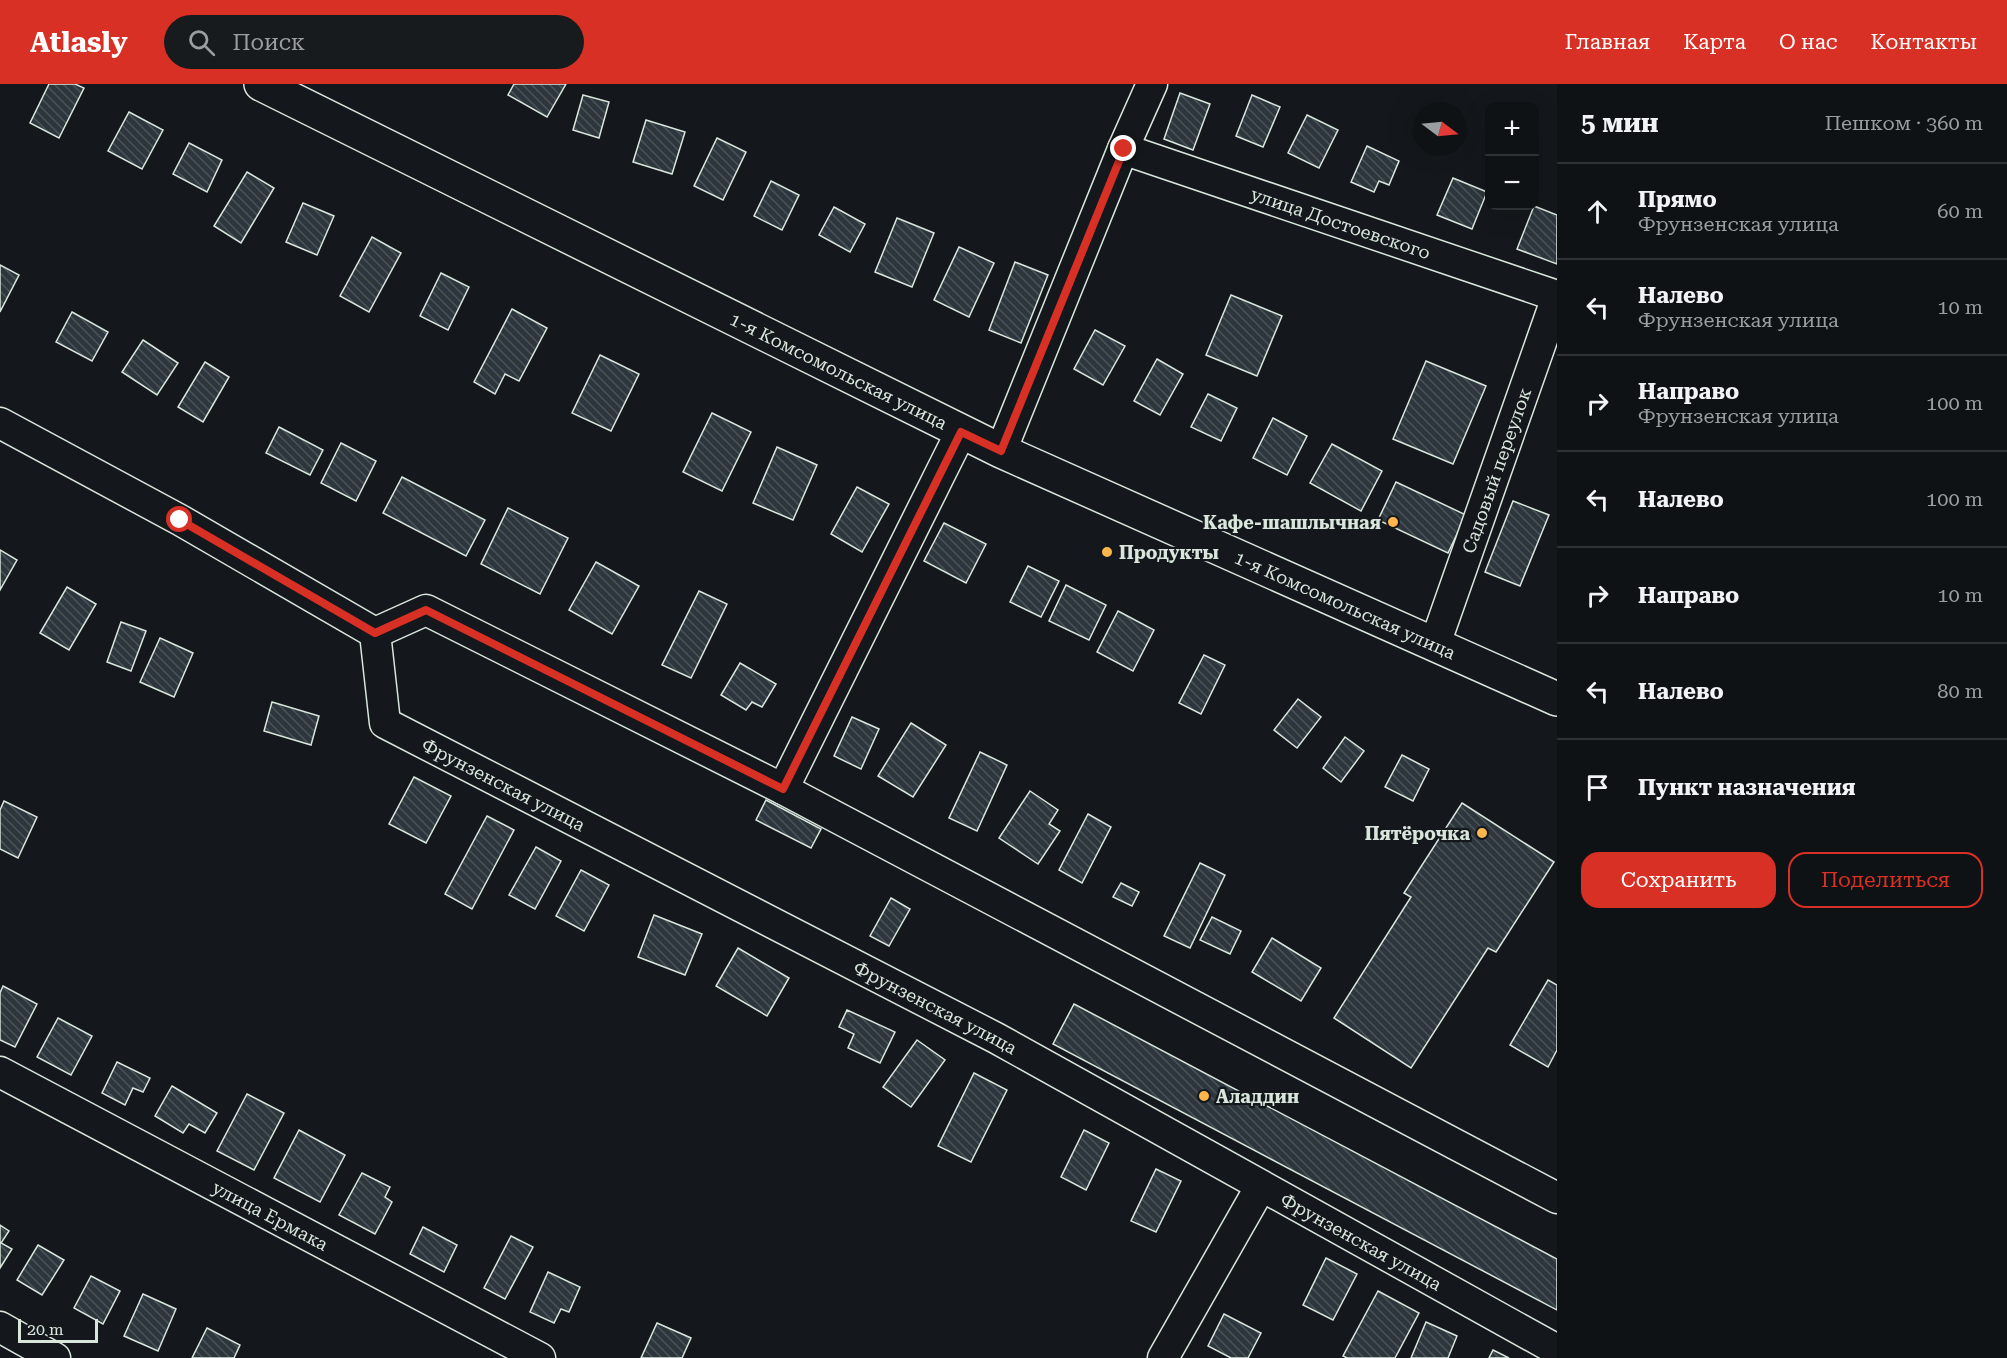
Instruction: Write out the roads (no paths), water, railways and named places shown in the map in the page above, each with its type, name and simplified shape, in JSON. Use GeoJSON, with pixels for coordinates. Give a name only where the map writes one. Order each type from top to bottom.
{"type":"FeatureCollection","features":[{"type":"Feature","properties":{"kind":"main road","name":"1-я Комсомольская улица"},"geometry":{"type":"LineString","coordinates":[[261,84],[1001,451],[1557,699]]}},
{"type":"Feature","properties":{"kind":"street"},"geometry":{"type":"LineString","coordinates":[[1001,451],[1124,149],[1143,87]]}},
{"type":"Feature","properties":{"kind":"street","name":"улица Достоевского"},"geometry":{"type":"LineString","coordinates":[[1124,149],[1557,296]]}},
{"type":"Feature","properties":{"kind":"street","name":"Садовый переулок"},"geometry":{"type":"LineString","coordinates":[[1435,644],[1557,296]]}},
{"type":"Feature","properties":{"kind":"street"},"geometry":{"type":"LineString","coordinates":[[0,423],[180,520],[375,633],[426,610],[783,789],[1557,1198]]}},
{"type":"Feature","properties":{"kind":"street"},"geometry":{"type":"LineString","coordinates":[[783,789],[961,432]]}},
{"type":"Feature","properties":{"kind":"street","name":"Фрунзенская улица"},"geometry":{"type":"LineString","coordinates":[[375,633],[385,723],[996,1038],[1557,1350]]}},
{"type":"Feature","properties":{"kind":"street","name":"улица Ермака"},"geometry":{"type":"LineString","coordinates":[[0,1072],[540,1358]]}},
{"type":"Feature","properties":{"kind":"street"},"geometry":{"type":"LineString","coordinates":[[1163,1358],[1261,1186]]}},
{"type":"Feature","properties":{"kind":"street"},"geometry":{"type":"LineString","coordinates":[[0,1327],[55,1358]]}},
{"type":"Feature","properties":{"kind":"place","name":"Кафе-шашлычная"},"geometry":{"type":"Point","coordinates":[1393,522]}},
{"type":"Feature","properties":{"kind":"place","name":"Продукты"},"geometry":{"type":"Point","coordinates":[1107,552]}},
{"type":"Feature","properties":{"kind":"place","name":"Пятёрочка"},"geometry":{"type":"Point","coordinates":[1482,833]}},
{"type":"Feature","properties":{"kind":"place","name":"Аладдин"},"geometry":{"type":"Point","coordinates":[1204,1096]}}]}
